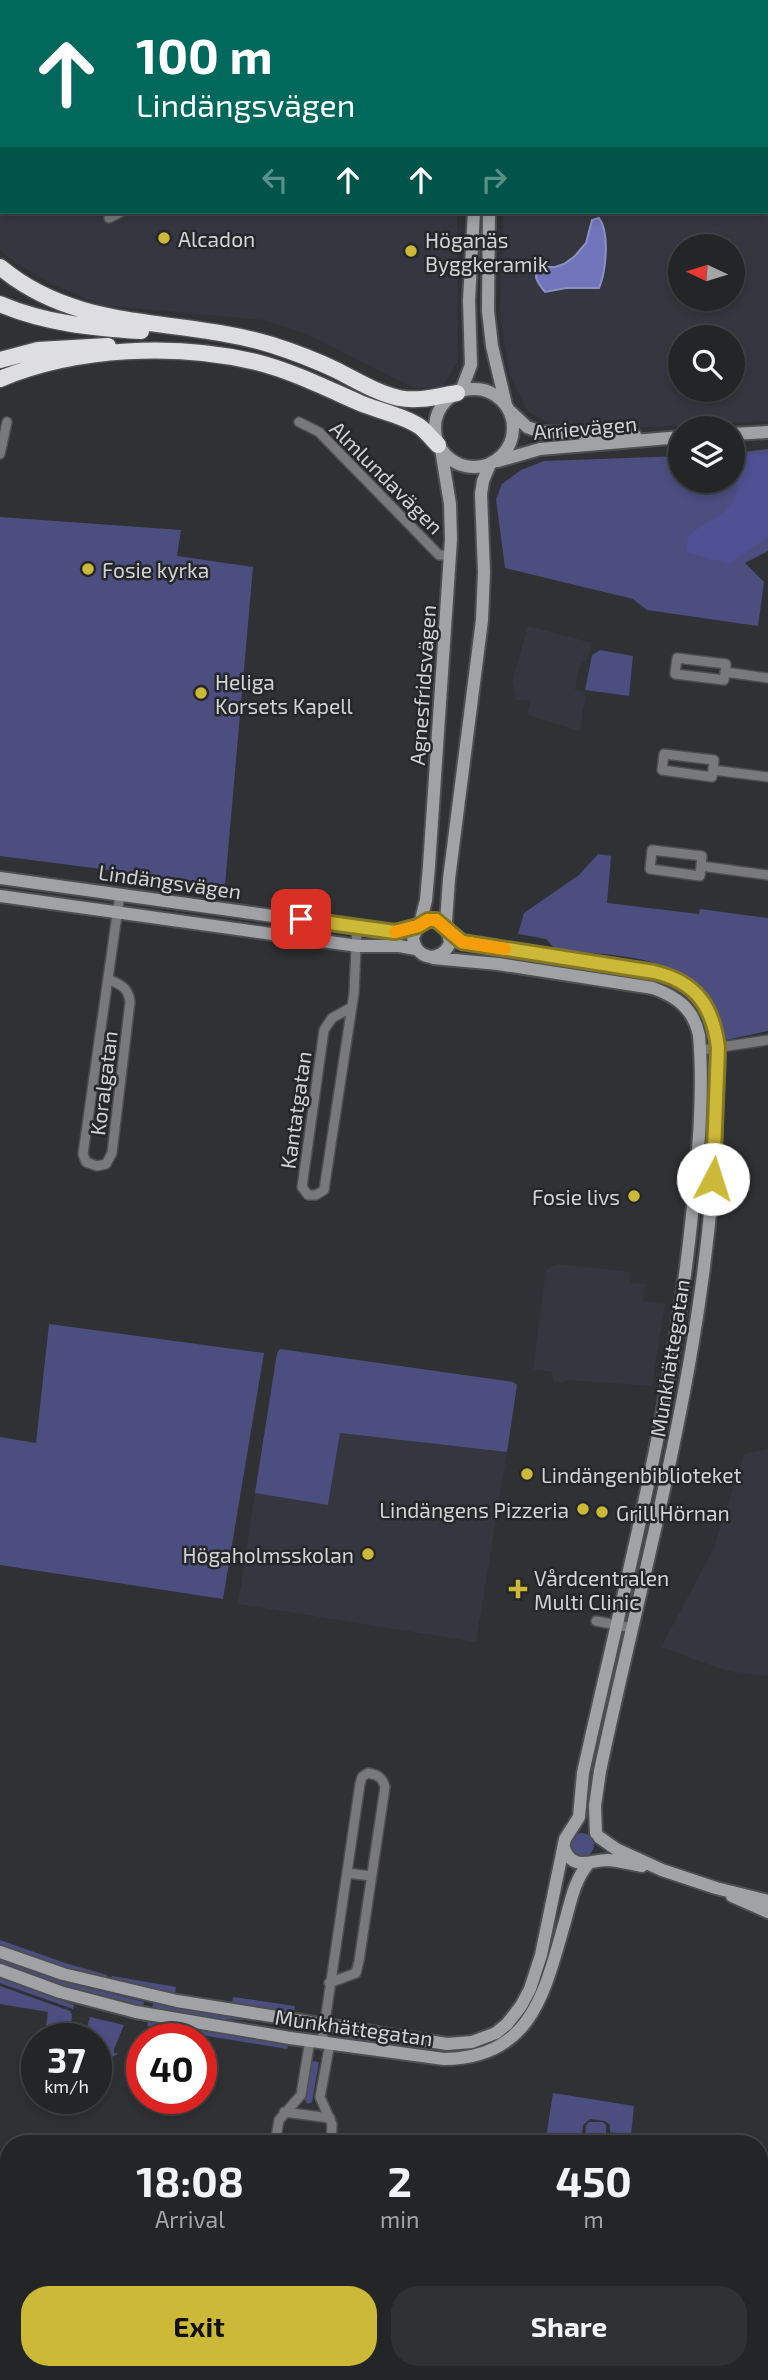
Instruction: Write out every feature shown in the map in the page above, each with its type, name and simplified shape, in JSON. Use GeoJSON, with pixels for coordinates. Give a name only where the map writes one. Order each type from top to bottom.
{"type":"FeatureCollection","features":[{"type":"Feature","properties":{"kind":"highway"},"geometry":{"type":"LineString","coordinates":[[0,267],[33,291],[64,306],[83,312],[227,334],[292,352],[395,397],[418,400],[459,392]]}},
{"type":"Feature","properties":{"kind":"highway"},"geometry":{"type":"LineString","coordinates":[[0,304],[57,322],[96,329],[227,334]]}},
{"type":"Feature","properties":{"kind":"highway"},"geometry":{"type":"LineString","coordinates":[[0,360],[38,350],[118,346],[230,357],[284,371],[414,423],[440,447]]}},
{"type":"Feature","properties":{"kind":"highway"},"geometry":{"type":"LineString","coordinates":[[0,379],[47,362],[159,350]]}},
{"type":"Feature","properties":{"kind":"street"},"geometry":{"type":"LineString","coordinates":[[108,218],[117,214]]}},
{"type":"Feature","properties":{"kind":"street"},"geometry":{"type":"LineString","coordinates":[[459,392],[471,365],[469,300],[474,214]]}},
{"type":"Feature","properties":{"kind":"street"},"geometry":{"type":"LineString","coordinates":[[433,958],[444,953],[449,946],[446,913],[453,840],[482,621],[484,572],[481,494],[483,481],[493,463],[511,442],[513,429],[492,346],[488,312],[489,214]]}},
{"type":"Feature","properties":{"kind":"street"},"geometry":{"type":"LineString","coordinates":[[493,463],[480,467],[463,466],[448,458],[440,447],[435,428],[438,412],[448,399],[471,389],[496,395],[508,408]]}},
{"type":"Feature","properties":{"kind":"street","name":"Arrievägen"},"geometry":{"type":"LineString","coordinates":[[508,408],[527,427],[541,432],[668,437]]}},
{"type":"Feature","properties":{"kind":"street"},"geometry":{"type":"LineString","coordinates":[[0,454],[7,422]]}},
{"type":"Feature","properties":{"kind":"street","name":"Almlundavägen"},"geometry":{"type":"LineString","coordinates":[[299,422],[318,432],[439,555],[450,555]]}},
{"type":"Feature","properties":{"kind":"street"},"geometry":{"type":"LineString","coordinates":[[745,433],[768,432]]}},
{"type":"Feature","properties":{"kind":"street","name":"Arrievägen"},"geometry":{"type":"LineString","coordinates":[[493,463],[532,450],[668,438]]}},
{"type":"Feature","properties":{"kind":"street","name":"Agnesfridsvägen"},"geometry":{"type":"LineString","coordinates":[[419,925],[426,901],[428,878],[450,555],[450,504],[440,447]]}},
{"type":"Feature","properties":{"kind":"street"},"geometry":{"type":"LineString","coordinates":[[677,658],[726,664],[725,673],[724,680],[675,674],[677,658]]}},
{"type":"Feature","properties":{"kind":"street"},"geometry":{"type":"LineString","coordinates":[[725,673],[768,678]]}},
{"type":"Feature","properties":{"kind":"street"},"geometry":{"type":"LineString","coordinates":[[664,754],[714,760],[713,770],[712,777],[662,770],[664,754]]}},
{"type":"Feature","properties":{"kind":"street"},"geometry":{"type":"LineString","coordinates":[[713,770],[768,777]]}},
{"type":"Feature","properties":{"kind":"street"},"geometry":{"type":"LineString","coordinates":[[652,850],[702,856],[701,866],[699,876],[650,869],[652,850]]}},
{"type":"Feature","properties":{"kind":"street"},"geometry":{"type":"LineString","coordinates":[[701,866],[768,875]]}},
{"type":"Feature","properties":{"kind":"street","name":"Lindängsvägen"},"geometry":{"type":"LineString","coordinates":[[0,878],[395,932],[428,920],[436,920],[462,942],[654,972],[677,979],[698,995],[706,1005],[715,1028],[718,1048]]}},
{"type":"Feature","properties":{"kind":"street","name":"Koralgatan"},"geometry":{"type":"LineString","coordinates":[[108,979],[122,985],[129,992],[130,1002],[112,1153],[106,1164],[97,1166],[86,1162],[83,1154],[120,894]]}},
{"type":"Feature","properties":{"kind":"street","name":"Lindängsvägen"},"geometry":{"type":"LineString","coordinates":[[0,896],[358,946],[399,946],[416,949],[423,956],[433,958],[525,968],[653,988],[667,993],[685,1005],[692,1014],[701,1050]]}},
{"type":"Feature","properties":{"kind":"street"},"geometry":{"type":"LineString","coordinates":[[416,949],[413,937],[419,925]]}},
{"type":"Feature","properties":{"kind":"street","name":"Kantatgatan"},"geometry":{"type":"LineString","coordinates":[[352,1006],[332,1018],[324,1030],[302,1186],[308,1195],[316,1195],[324,1190],[352,1006],[358,946],[357,927]]}},
{"type":"Feature","properties":{"kind":"street"},"geometry":{"type":"LineString","coordinates":[[701,1050],[768,1040]]}},
{"type":"Feature","properties":{"kind":"street","name":"Munkhättegatan"},"geometry":{"type":"LineString","coordinates":[[0,1970],[60,1992],[136,2012],[444,2059],[461,2059],[484,2054],[521,2030],[536,2010],[556,1954],[576,1883],[601,1849],[596,1792],[676,1437],[702,1277],[715,1154],[718,1048]]}},
{"type":"Feature","properties":{"kind":"street","name":"Munkhättegatan"},"geometry":{"type":"LineString","coordinates":[[0,1952],[63,1974],[137,1993],[324,2026],[447,2044],[472,2042],[496,2033],[514,2016],[532,1983],[541,1955],[566,1836],[581,1811],[583,1773],[659,1436],[684,1288],[697,1166],[701,1050]]}},
{"type":"Feature","properties":{"kind":"street"},"geometry":{"type":"LineString","coordinates":[[596,1621],[632,1628]]}},
{"type":"Feature","properties":{"kind":"street"},"geometry":{"type":"LineString","coordinates":[[329,1983],[356,1973],[386,1787],[383,1779],[368,1773],[362,1777],[360,1784],[329,1983],[321,2042],[320,2097],[332,2124],[331,2135]]}},
{"type":"Feature","properties":{"kind":"street"},"geometry":{"type":"LineString","coordinates":[[571,1830],[582,1828],[598,1835],[616,1849],[662,1870],[716,1888],[768,1901]]}},
{"type":"Feature","properties":{"kind":"street"},"geometry":{"type":"LineString","coordinates":[[564,1848],[574,1862],[613,1861],[662,1870]]}},
{"type":"Feature","properties":{"kind":"street"},"geometry":{"type":"LineString","coordinates":[[346,1873],[371,1876]]}},
{"type":"Feature","properties":{"kind":"street"},"geometry":{"type":"LineString","coordinates":[[716,1888],[768,1912]]}},
{"type":"Feature","properties":{"kind":"street"},"geometry":{"type":"LineString","coordinates":[[276,2135],[279,2120],[301,2095],[321,2042]]}},
{"type":"Feature","properties":{"kind":"street"},"geometry":{"type":"LineString","coordinates":[[301,2095],[306,2115]]}},
{"type":"Feature","properties":{"kind":"street"},"geometry":{"type":"LineString","coordinates":[[306,2115],[320,2097]]}},
{"type":"Feature","properties":{"kind":"street"},"geometry":{"type":"LineString","coordinates":[[284,2112],[330,2118]]}},
{"type":"Feature","properties":{"kind":"shaded area"},"geometry":{"type":"Polygon","coordinates":[[[0,214],[457,214],[458,362],[442,387],[414,388],[307,334],[263,320],[102,305],[53,285],[8,258],[0,249],[0,214]]]}},
{"type":"Feature","properties":{"kind":"shaded area"},"geometry":{"type":"Polygon","coordinates":[[[503,214],[768,214],[768,421],[745,422],[745,416],[668,416],[668,426],[631,428],[552,425],[527,411],[509,373],[500,315],[503,214]]]}},
{"type":"Feature","properties":{"kind":"shaded area"},"geometry":{"type":"Polygon","coordinates":[[[599,218],[605,233],[606,252],[599,288],[566,288],[545,292],[536,277],[538,267],[555,267],[575,256],[586,243],[592,220],[599,218]]]}},
{"type":"Feature","properties":{"kind":"shaded area"},"geometry":{"type":"Polygon","coordinates":[[[768,449],[768,551],[745,563],[764,582],[758,626],[647,610],[633,599],[505,568],[496,499],[502,484],[521,470],[544,461],[668,456],[668,493],[745,493],[745,452],[768,449]]]}},
{"type":"Feature","properties":{"kind":"shaded area"},"geometry":{"type":"Polygon","coordinates":[[[768,454],[768,537],[729,564],[687,552],[686,539],[722,513],[731,504],[736,493],[745,493],[747,455],[768,454]]]}},
{"type":"Feature","properties":{"kind":"shaded area"},"geometry":{"type":"Polygon","coordinates":[[[0,517],[181,530],[177,556],[253,567],[225,885],[0,856],[0,517]]]}},
{"type":"Feature","properties":{"kind":"shaded area"},"geometry":{"type":"Polygon","coordinates":[[[528,626],[592,643],[588,659],[579,666],[575,690],[586,692],[580,731],[527,715],[531,701],[516,700],[512,682],[528,626]]]}},
{"type":"Feature","properties":{"kind":"shaded area"},"geometry":{"type":"Polygon","coordinates":[[[600,650],[633,656],[629,696],[585,690],[592,655],[600,650]]]}},
{"type":"Feature","properties":{"kind":"shaded area"},"geometry":{"type":"Polygon","coordinates":[[[598,854],[611,856],[607,903],[699,914],[700,909],[768,918],[768,1031],[726,1040],[714,1004],[701,987],[685,975],[643,960],[555,949],[546,939],[518,934],[524,913],[579,875],[598,854]]]}},
{"type":"Feature","properties":{"kind":"shaded area"},"geometry":{"type":"Polygon","coordinates":[[[558,1264],[631,1272],[630,1283],[645,1284],[643,1301],[665,1304],[652,1386],[569,1380],[560,1383],[553,1381],[552,1372],[533,1369],[546,1270],[558,1264]]]}},
{"type":"Feature","properties":{"kind":"shaded area"},"geometry":{"type":"Polygon","coordinates":[[[49,1324],[264,1353],[223,1599],[0,1565],[0,1437],[36,1443],[49,1324]]]}},
{"type":"Feature","properties":{"kind":"shaded area"},"geometry":{"type":"Polygon","coordinates":[[[280,1349],[513,1382],[517,1385],[507,1452],[340,1433],[328,1505],[255,1493],[277,1353],[280,1349]]]}},
{"type":"Feature","properties":{"kind":"shaded area","name":"Högaholmsskolan"},"geometry":{"type":"Polygon","coordinates":[[[340,1433],[507,1452],[476,1642],[238,1604],[255,1493],[328,1505],[340,1433]]]}},
{"type":"Feature","properties":{"kind":"shaded area"},"geometry":{"type":"Polygon","coordinates":[[[768,1449],[768,1676],[727,1671],[661,1647],[713,1550],[744,1454],[768,1449]]]}},
{"type":"Feature","properties":{"kind":"shaded area"},"geometry":{"type":"Polygon","coordinates":[[[582,1833],[591,1836],[594,1845],[591,1854],[582,1857],[573,1854],[570,1845],[573,1836],[582,1833]]]}},
{"type":"Feature","properties":{"kind":"shaded area"},"geometry":{"type":"Polygon","coordinates":[[[0,1940],[107,1975],[106,1981],[0,1945],[0,1940]]]}},
{"type":"Feature","properties":{"kind":"shaded area"},"geometry":{"type":"Polygon","coordinates":[[[0,1958],[76,1985],[144,2002],[143,2008],[60,1987],[0,1965],[0,1958]]]}},
{"type":"Feature","properties":{"kind":"shaded area"},"geometry":{"type":"Polygon","coordinates":[[[112,1976],[176,1987],[175,1994],[111,1981],[112,1976]]]}},
{"type":"Feature","properties":{"kind":"shaded area"},"geometry":{"type":"Polygon","coordinates":[[[0,1978],[74,2005],[73,2009],[0,1983],[0,1978]]]}},
{"type":"Feature","properties":{"kind":"shaded area"},"geometry":{"type":"Polygon","coordinates":[[[0,1986],[70,2011],[71,2023],[46,2023],[48,2012],[0,2004],[0,1986]]]}},
{"type":"Feature","properties":{"kind":"shaded area"},"geometry":{"type":"Polygon","coordinates":[[[233,1997],[295,2006],[294,2013],[232,2003],[233,1997]]]}},
{"type":"Feature","properties":{"kind":"shaded area"},"geometry":{"type":"Polygon","coordinates":[[[153,2003],[243,2020],[205,2018],[152,2010],[153,2003]]]}},
{"type":"Feature","properties":{"kind":"shaded area"},"geometry":{"type":"Polygon","coordinates":[[[90,2017],[124,2025],[114,2049],[114,2053],[119,2053],[112,2057],[112,2023],[88,2023],[90,2017]]]}},
{"type":"Feature","properties":{"kind":"shaded area"},"geometry":{"type":"Polygon","coordinates":[[[511,2026],[514,2029],[490,2046],[450,2054],[345,2040],[346,2034],[455,2050],[478,2045],[511,2026]]]}},
{"type":"Feature","properties":{"kind":"shaded area"},"geometry":{"type":"Polygon","coordinates":[[[217,2033],[289,2044],[287,2049],[217,2038],[217,2033]]]}},
{"type":"Feature","properties":{"kind":"shaded area"},"geometry":{"type":"Polygon","coordinates":[[[310,2061],[319,2062],[312,2102],[308,2104],[305,2101],[310,2061]]]}},
{"type":"Feature","properties":{"kind":"shaded area"},"geometry":{"type":"Polygon","coordinates":[[[553,2093],[634,2106],[631,2135],[610,2132],[610,2125],[605,2121],[590,2119],[583,2125],[582,2135],[546,2135],[553,2093]]]}},
{"type":"Feature","properties":{"kind":"shaded area"},"geometry":{"type":"Polygon","coordinates":[[[589,2122],[603,2122],[606,2125],[606,2135],[586,2135],[589,2122]]]}},
{"type":"Feature","properties":{"kind":"slow traffic"},"geometry":{"type":"LineString","coordinates":[[395,932],[418,926],[428,920],[436,920],[462,942],[505,949]]}},
{"type":"Feature","properties":{"kind":"place","name":"Alcadon"},"geometry":{"type":"Point","coordinates":[164,238]}},
{"type":"Feature","properties":{"kind":"place","name":"Höganäs Byggkeramik"},"geometry":{"type":"Point","coordinates":[411,251]}},
{"type":"Feature","properties":{"kind":"place","name":"Fosie kyrka"},"geometry":{"type":"Point","coordinates":[88,569]}},
{"type":"Feature","properties":{"kind":"place","name":"Heliga Korsets Kapell"},"geometry":{"type":"Point","coordinates":[201,693]}},
{"type":"Feature","properties":{"kind":"place","name":"Fosie livs"},"geometry":{"type":"Point","coordinates":[634,1196]}},
{"type":"Feature","properties":{"kind":"place","name":"Lindängenbiblioteket"},"geometry":{"type":"Point","coordinates":[527,1474]}},
{"type":"Feature","properties":{"kind":"place","name":"Lindängens Pizzeria"},"geometry":{"type":"Point","coordinates":[583,1509]}},
{"type":"Feature","properties":{"kind":"place","name":"Grill Hörnan"},"geometry":{"type":"Point","coordinates":[602,1512]}},
{"type":"Feature","properties":{"kind":"place","name":"Högaholmsskolan"},"geometry":{"type":"Point","coordinates":[368,1554]}},
{"type":"Feature","properties":{"kind":"place","name":"Vårdcentralen Multi Clinic"},"geometry":{"type":"Point","coordinates":[518,1589]}},
{"type":"Feature","properties":{"kind":"route"},"geometry":{"type":"LineString","coordinates":[[301,919],[388,932],[401,931],[428,920],[436,920],[462,942],[654,972],[677,979],[698,995],[706,1005],[715,1028],[718,1048],[713,1179]]}}]}
